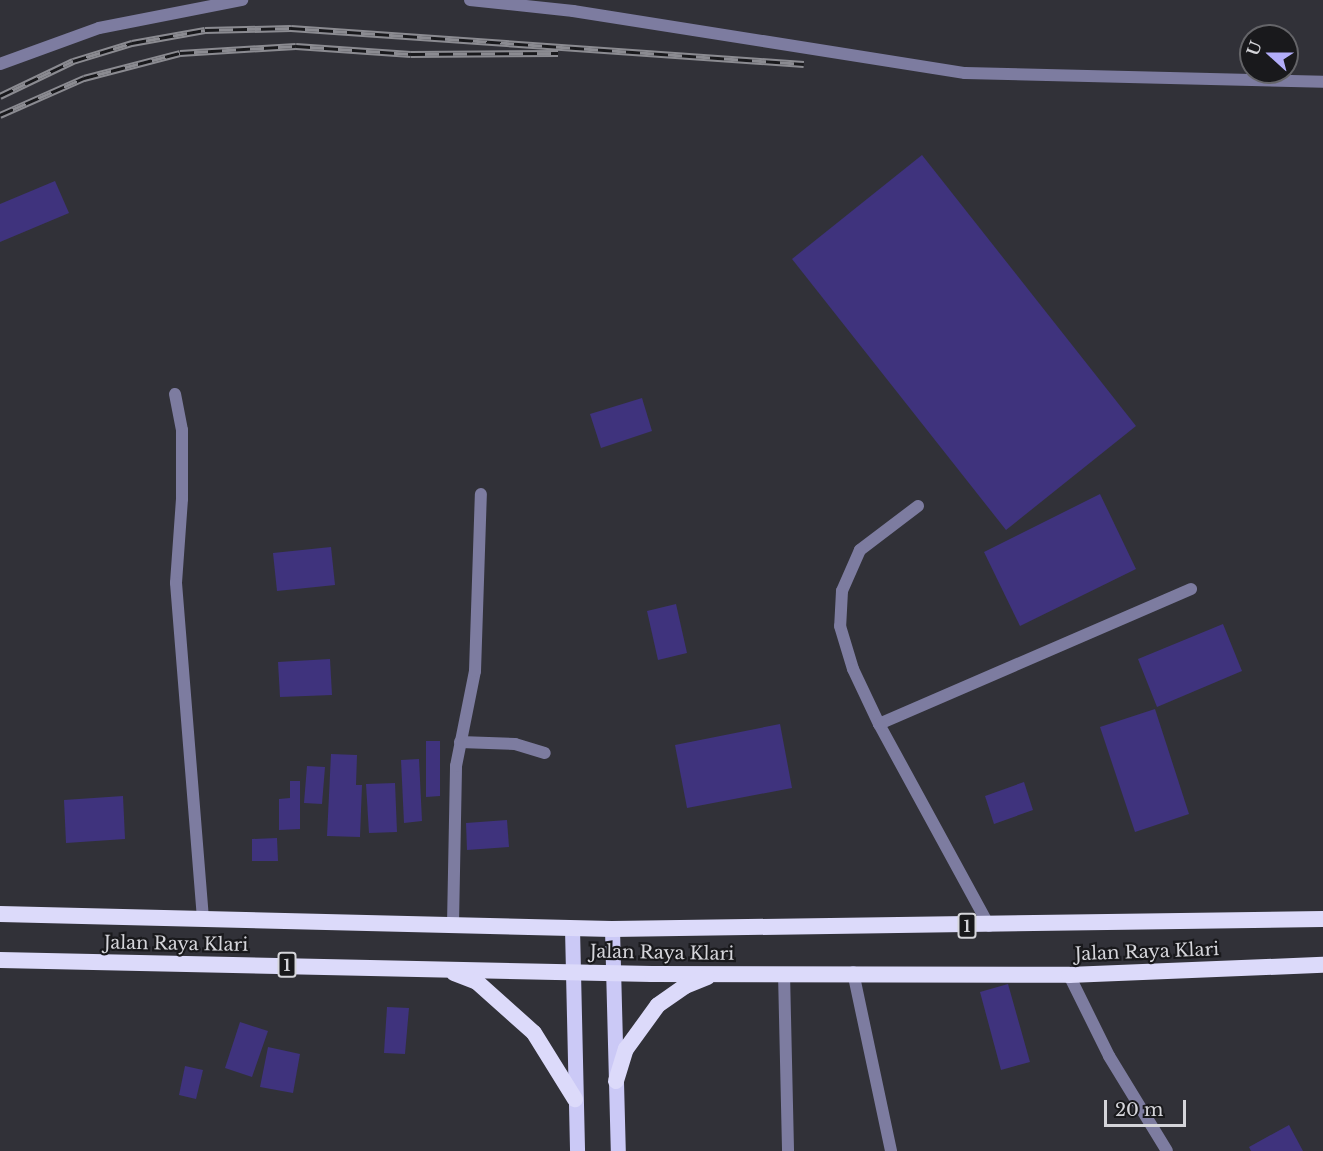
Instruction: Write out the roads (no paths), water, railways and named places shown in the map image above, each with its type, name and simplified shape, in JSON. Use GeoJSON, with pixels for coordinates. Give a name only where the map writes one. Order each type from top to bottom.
{"type":"FeatureCollection","features":[{"type":"Feature","properties":{"kind":"highway","name":"Jalan Raya Klari"},"geometry":{"type":"LineString","coordinates":[[0,914],[572,928],[989,926],[1323,919]]}},
{"type":"Feature","properties":{"kind":"highway","name":"Jalan Raya Klari"},"geometry":{"type":"LineString","coordinates":[[0,960],[717,974],[853,972],[1069,975],[1323,965]]}},
{"type":"Feature","properties":{"kind":"highway"},"geometry":{"type":"LineString","coordinates":[[444,968],[477,982],[508,1006],[540,1041],[575,1098]]}},
{"type":"Feature","properties":{"kind":"highway"},"geometry":{"type":"LineString","coordinates":[[616,1081],[626,1049],[658,1005],[684,986],[717,974]]}},
{"type":"Feature","properties":{"kind":"main road"},"geometry":{"type":"LineString","coordinates":[[572,928],[577,1151]]}},
{"type":"Feature","properties":{"kind":"main road"},"geometry":{"type":"LineString","coordinates":[[612,928],[618,1151]]}},
{"type":"Feature","properties":{"kind":"street"},"geometry":{"type":"LineString","coordinates":[[0,64],[99,28],[242,0]]}},
{"type":"Feature","properties":{"kind":"street"},"geometry":{"type":"LineString","coordinates":[[470,0],[573,11],[965,73],[1323,82]]}},
{"type":"Feature","properties":{"kind":"street"},"geometry":{"type":"LineString","coordinates":[[175,394],[182,430],[182,499],[176,583],[203,919]]}},
{"type":"Feature","properties":{"kind":"street"},"geometry":{"type":"LineString","coordinates":[[453,924],[456,766],[475,671],[481,494]]}},
{"type":"Feature","properties":{"kind":"street"},"geometry":{"type":"LineString","coordinates":[[918,506],[860,550],[842,591],[840,626],[853,669],[879,724],[989,926]]}},
{"type":"Feature","properties":{"kind":"street"},"geometry":{"type":"LineString","coordinates":[[879,724],[1191,590]]}},
{"type":"Feature","properties":{"kind":"street"},"geometry":{"type":"LineString","coordinates":[[460,741],[515,744],[545,753]]}},
{"type":"Feature","properties":{"kind":"street"},"geometry":{"type":"LineString","coordinates":[[853,972],[891,1151]]}},
{"type":"Feature","properties":{"kind":"street"},"geometry":{"type":"LineString","coordinates":[[784,973],[788,1151]]}},
{"type":"Feature","properties":{"kind":"street"},"geometry":{"type":"LineString","coordinates":[[1069,975],[1109,1056],[1167,1151]]}},
{"type":"Feature","properties":{"kind":"railway"},"geometry":{"type":"LineString","coordinates":[[0,96],[73,61],[132,43],[205,30],[291,28],[804,64]]}},
{"type":"Feature","properties":{"kind":"railway"},"geometry":{"type":"LineString","coordinates":[[0,115],[84,78],[180,53],[296,46],[411,54],[558,53]]}}]}
